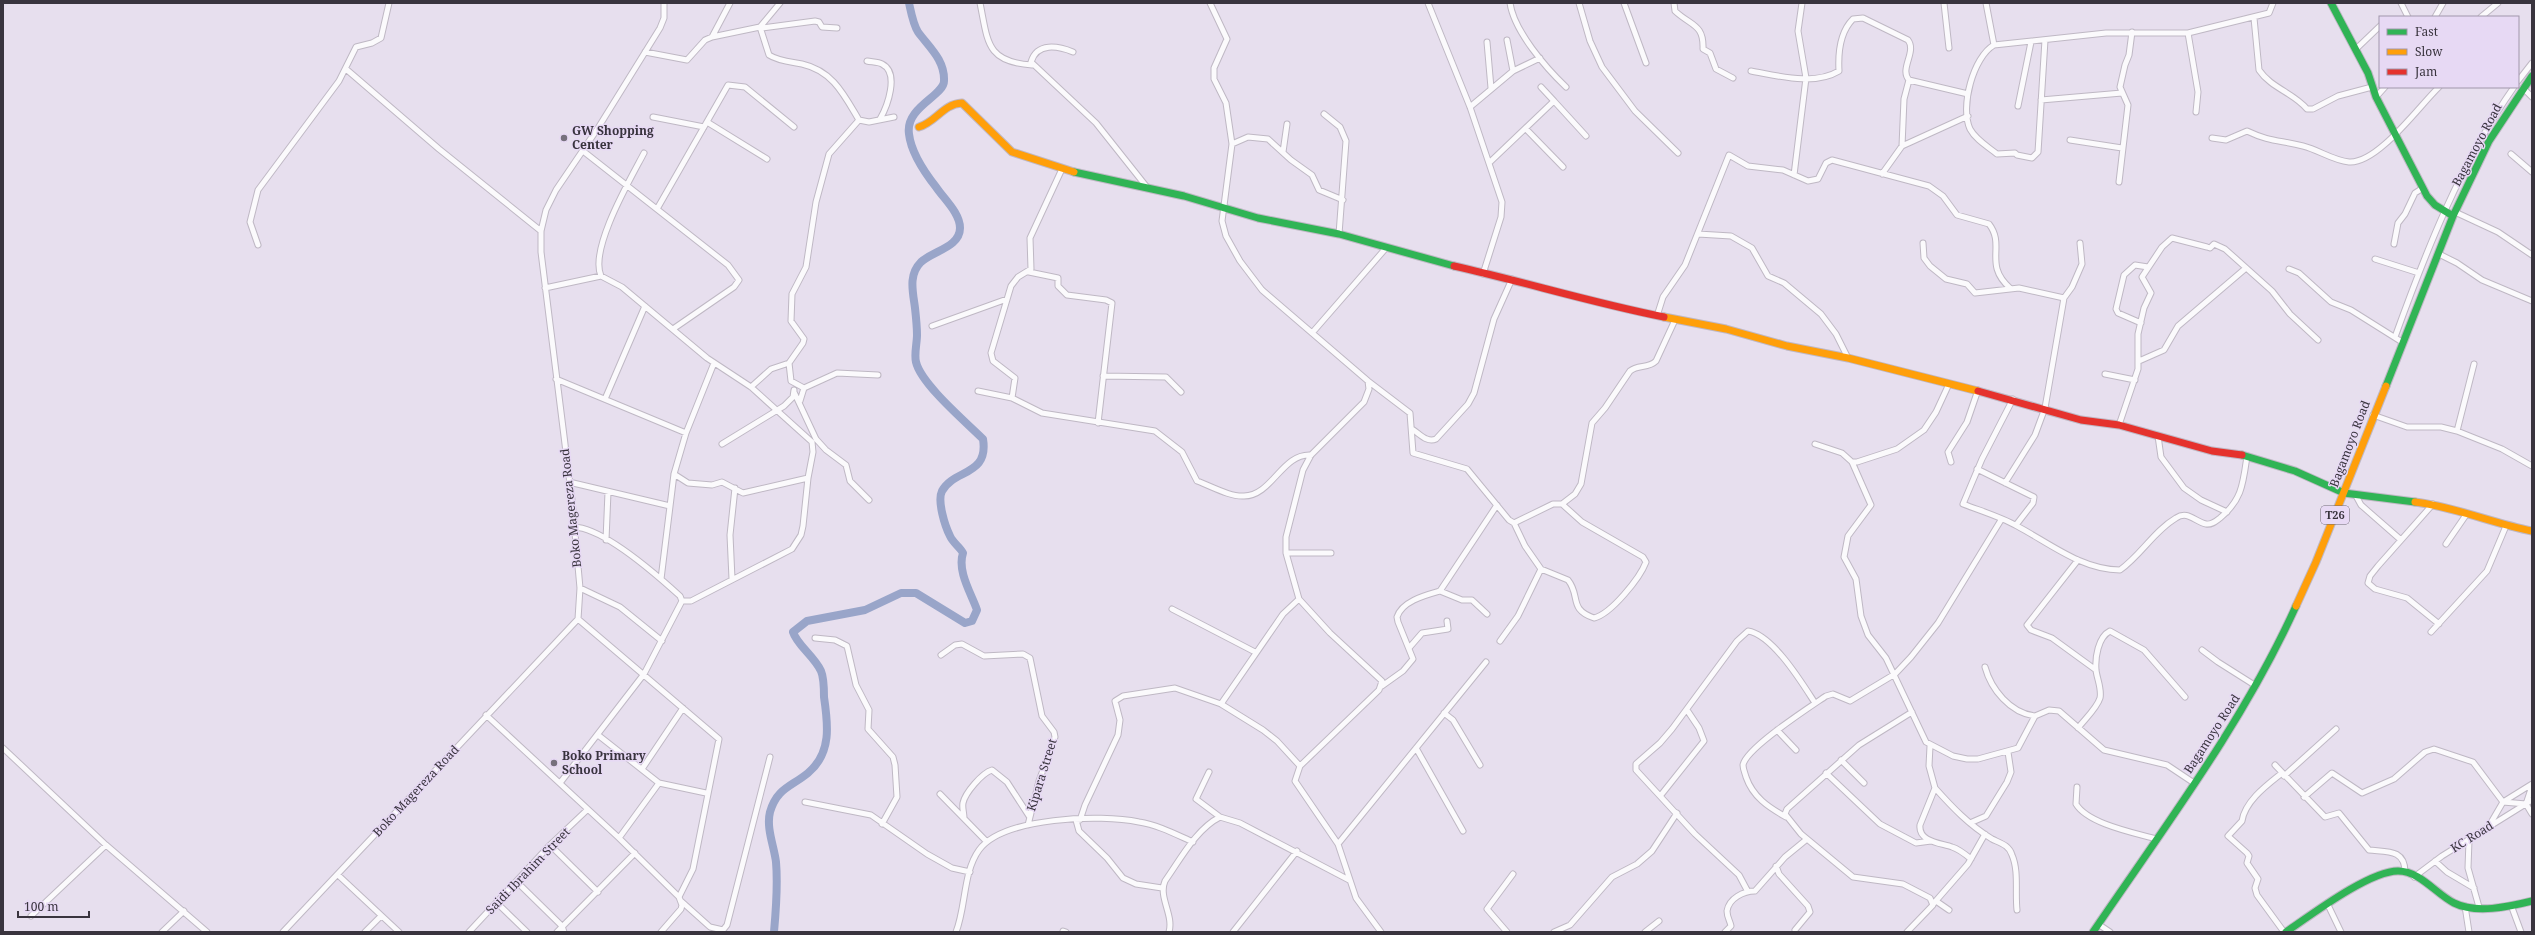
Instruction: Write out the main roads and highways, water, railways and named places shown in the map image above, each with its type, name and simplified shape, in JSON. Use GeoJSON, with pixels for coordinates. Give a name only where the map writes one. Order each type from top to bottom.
{"type":"FeatureCollection","features":[{"type":"Feature","properties":{"kind":"main road"},"geometry":{"type":"LineString","coordinates":[[2331,3],[2356,49],[2376,97],[2397,134],[2427,196],[2445,212],[2454,214]]}},
{"type":"Feature","properties":{"kind":"main road","name":"Bagamoyo Road"},"geometry":{"type":"LineString","coordinates":[[2520,84],[2532,76]]}},
{"type":"Feature","properties":{"kind":"main road","name":"Bagamoyo Road"},"geometry":{"type":"LineString","coordinates":[[2092,932],[2194,783],[2256,686],[2298,603],[2344,493],[2373,415],[2454,214],[2469,181],[2518,88]]}},
{"type":"Feature","properties":{"kind":"main road"},"geometry":{"type":"LineString","coordinates":[[920,127],[929,125],[943,109],[951,104],[962,103],[1012,152],[1062,169],[1146,186],[1258,218],[1339,234],[1482,274],[1512,279],[1600,304],[1726,329],[1787,346],[1848,358],[1978,390],[2076,418],[2119,426],[2212,451],[2247,456],[2295,471],[2344,493],[2433,504],[2506,526],[2532,531]]}},
{"type":"Feature","properties":{"kind":"main road"},"geometry":{"type":"LineString","coordinates":[[2285,932],[2328,905],[2385,874],[2405,872],[2459,905],[2479,907],[2511,905],[2531,901]]}},
{"type":"Feature","properties":{"kind":"waterway"},"geometry":{"type":"LineString","coordinates":[[774,932],[777,871],[769,824],[770,812],[776,798],[785,789],[802,778],[816,765],[825,747],[827,728],[821,671],[795,637],[793,632],[807,621],[865,610],[901,593],[916,593],[965,623],[972,621],[977,610],[963,574],[963,553],[948,532],[942,514],[940,501],[942,491],[947,484],[969,471],[981,460],[983,439],[935,392],[926,381],[915,359],[917,328],[912,284],[914,272],[926,258],[945,248],[956,240],[960,228],[955,212],[923,169],[910,141],[909,125],[913,116],[918,109],[938,92],[944,81],[944,73],[936,54],[916,29],[909,3]]}},
{"type":"Feature","properties":{"kind":"place","name":"GW Shopping Center"},"geometry":{"type":"Point","coordinates":[564,138]}},
{"type":"Feature","properties":{"kind":"place","name":"Boko Primary School"},"geometry":{"type":"Point","coordinates":[554,763]}}]}
